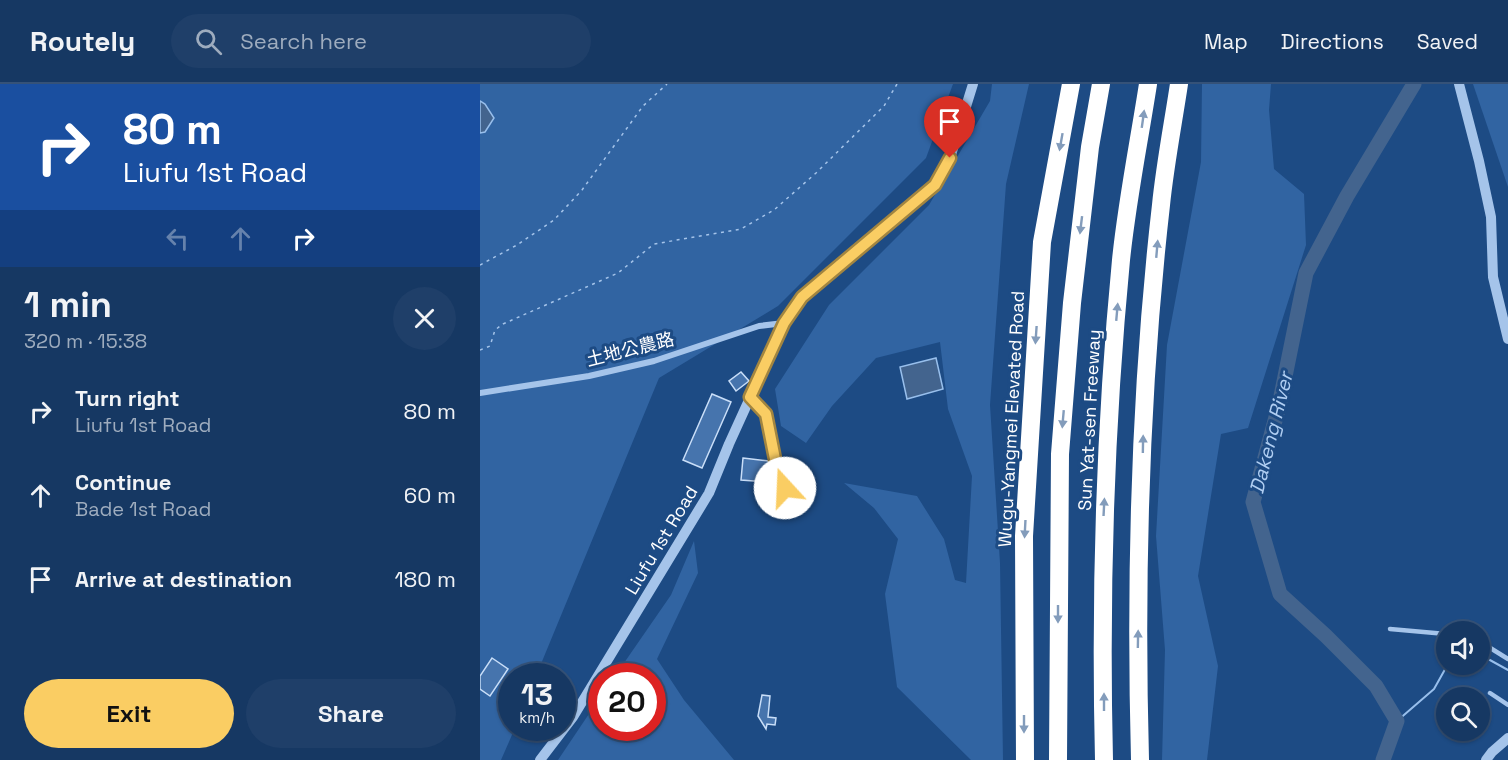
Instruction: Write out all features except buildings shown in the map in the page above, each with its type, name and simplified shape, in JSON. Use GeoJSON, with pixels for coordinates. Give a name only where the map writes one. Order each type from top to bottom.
{"type":"FeatureCollection","features":[{"type":"Feature","properties":{"kind":"highway","name":"Wugu-Yangmei Elevated Road"},"geometry":{"type":"LineString","coordinates":[[1025,760],[1024,536],[1042,242],[1071,84]]}},
{"type":"Feature","properties":{"kind":"highway","name":"Sun Yat-sen Freeway"},"geometry":{"type":"LineString","coordinates":[[1058,760],[1060,454],[1073,292],[1090,147],[1101,84]]}},
{"type":"Feature","properties":{"kind":"highway","name":"Sun Yat-sen Freeway"},"geometry":{"type":"LineString","coordinates":[[1104,760],[1104,517],[1113,355],[1121,257],[1148,84]]}},
{"type":"Feature","properties":{"kind":"highway"},"geometry":{"type":"LineString","coordinates":[[1140,760],[1138,661],[1144,389],[1161,204],[1179,84]]}},
{"type":"Feature","properties":{"kind":"street","name":"Liufu 1st Road"},"geometry":{"type":"LineString","coordinates":[[540,760],[573,717],[709,493],[784,323],[802,297],[935,185],[950,158],[973,84]]}},
{"type":"Feature","properties":{"kind":"street"},"geometry":{"type":"LineString","coordinates":[[1460,84],[1491,216],[1493,277],[1508,339]]}},
{"type":"Feature","properties":{"kind":"street","name":"土地公農路"},"geometry":{"type":"LineString","coordinates":[[480,393],[589,376],[671,356],[759,326],[784,323]]}},
{"type":"Feature","properties":{"kind":"street"},"geometry":{"type":"LineString","coordinates":[[1486,760],[1508,738]]}},
{"type":"Feature","properties":{"kind":"lane"},"geometry":{"type":"LineString","coordinates":[[750,397],[766,414],[776,464],[785,488]]}},
{"type":"Feature","properties":{"kind":"lane"},"geometry":{"type":"LineString","coordinates":[[1390,629],[1436,633]]}},
{"type":"Feature","properties":{"kind":"lane"},"geometry":{"type":"LineString","coordinates":[[1490,648],[1508,659]]}},
{"type":"Feature","properties":{"kind":"lane"},"geometry":{"type":"LineString","coordinates":[[1490,693],[1508,705]]}},
{"type":"Feature","properties":{"kind":"path"},"geometry":{"type":"LineString","coordinates":[[480,265],[517,245],[554,220],[582,190],[643,106],[667,84]]}},
{"type":"Feature","properties":{"kind":"path"},"geometry":{"type":"LineString","coordinates":[[480,350],[490,346],[495,330],[503,324],[618,273],[654,244],[741,229],[774,210],[816,173],[884,106],[897,84]]}},
{"type":"Feature","properties":{"kind":"shaded area"},"geometry":{"type":"Polygon","coordinates":[[[480,84],[953,84],[926,158],[778,306],[659,378],[541,663],[498,663],[498,741],[509,741],[501,760],[480,760],[480,84]]]}},
{"type":"Feature","properties":{"kind":"shaded area"},"geometry":{"type":"Polygon","coordinates":[[[992,84],[1029,84],[1006,184],[990,405],[1000,563],[1003,760],[971,760],[897,687],[885,594],[898,539],[874,508],[844,483],[917,496],[944,539],[955,580],[966,583],[972,476],[948,409],[940,342],[876,358],[832,406],[806,443],[781,426],[775,389],[829,305],[929,205],[990,101],[992,84]]]}},
{"type":"Feature","properties":{"kind":"shaded area"},"geometry":{"type":"Polygon","coordinates":[[[1202,84],[1271,84],[1269,110],[1274,169],[1304,194],[1306,245],[1248,428],[1221,434],[1198,576],[1218,666],[1207,760],[1162,760],[1165,650],[1156,536],[1167,345],[1201,162],[1202,84]]]}},
{"type":"Feature","properties":{"kind":"shaded area"},"geometry":{"type":"Polygon","coordinates":[[[1473,84],[1508,84],[1508,187],[1473,84]]]}},
{"type":"Feature","properties":{"kind":"shaded area"},"geometry":{"type":"Polygon","coordinates":[[[480,101],[485,104],[494,118],[485,132],[480,133],[480,101]]]}},
{"type":"Feature","properties":{"kind":"shaded area"},"geometry":{"type":"Polygon","coordinates":[[[936,358],[943,389],[907,399],[900,367],[936,358]]]}},
{"type":"Feature","properties":{"kind":"shaded area"},"geometry":{"type":"Polygon","coordinates":[[[694,541],[698,573],[657,659],[660,663],[624,663],[671,595],[694,541]]]}},
{"type":"Feature","properties":{"kind":"shaded area"},"geometry":{"type":"Polygon","coordinates":[[[666,673],[684,700],[734,760],[558,760],[571,741],[576,741],[576,733],[588,715],[588,741],[666,741],[666,673]]]}},
{"type":"Feature","properties":{"kind":"waterway","name":"Dakeng River"},"geometry":{"type":"LineString","coordinates":[[1383,760],[1397,721],[1376,686],[1280,594],[1253,502],[1279,406],[1306,273],[1347,196],[1414,84]]}},
{"type":"Feature","properties":{"kind":"waterway"},"geometry":{"type":"LineString","coordinates":[[1490,660],[1508,670]]}},
{"type":"Feature","properties":{"kind":"waterway"},"geometry":{"type":"LineString","coordinates":[[1397,721],[1434,689],[1442,675]]}},
{"type":"Feature","properties":{"kind":"route"},"geometry":{"type":"LineString","coordinates":[[785,488],[776,464],[766,414],[750,397],[784,323],[802,297],[935,185],[950,158]]}}]}
